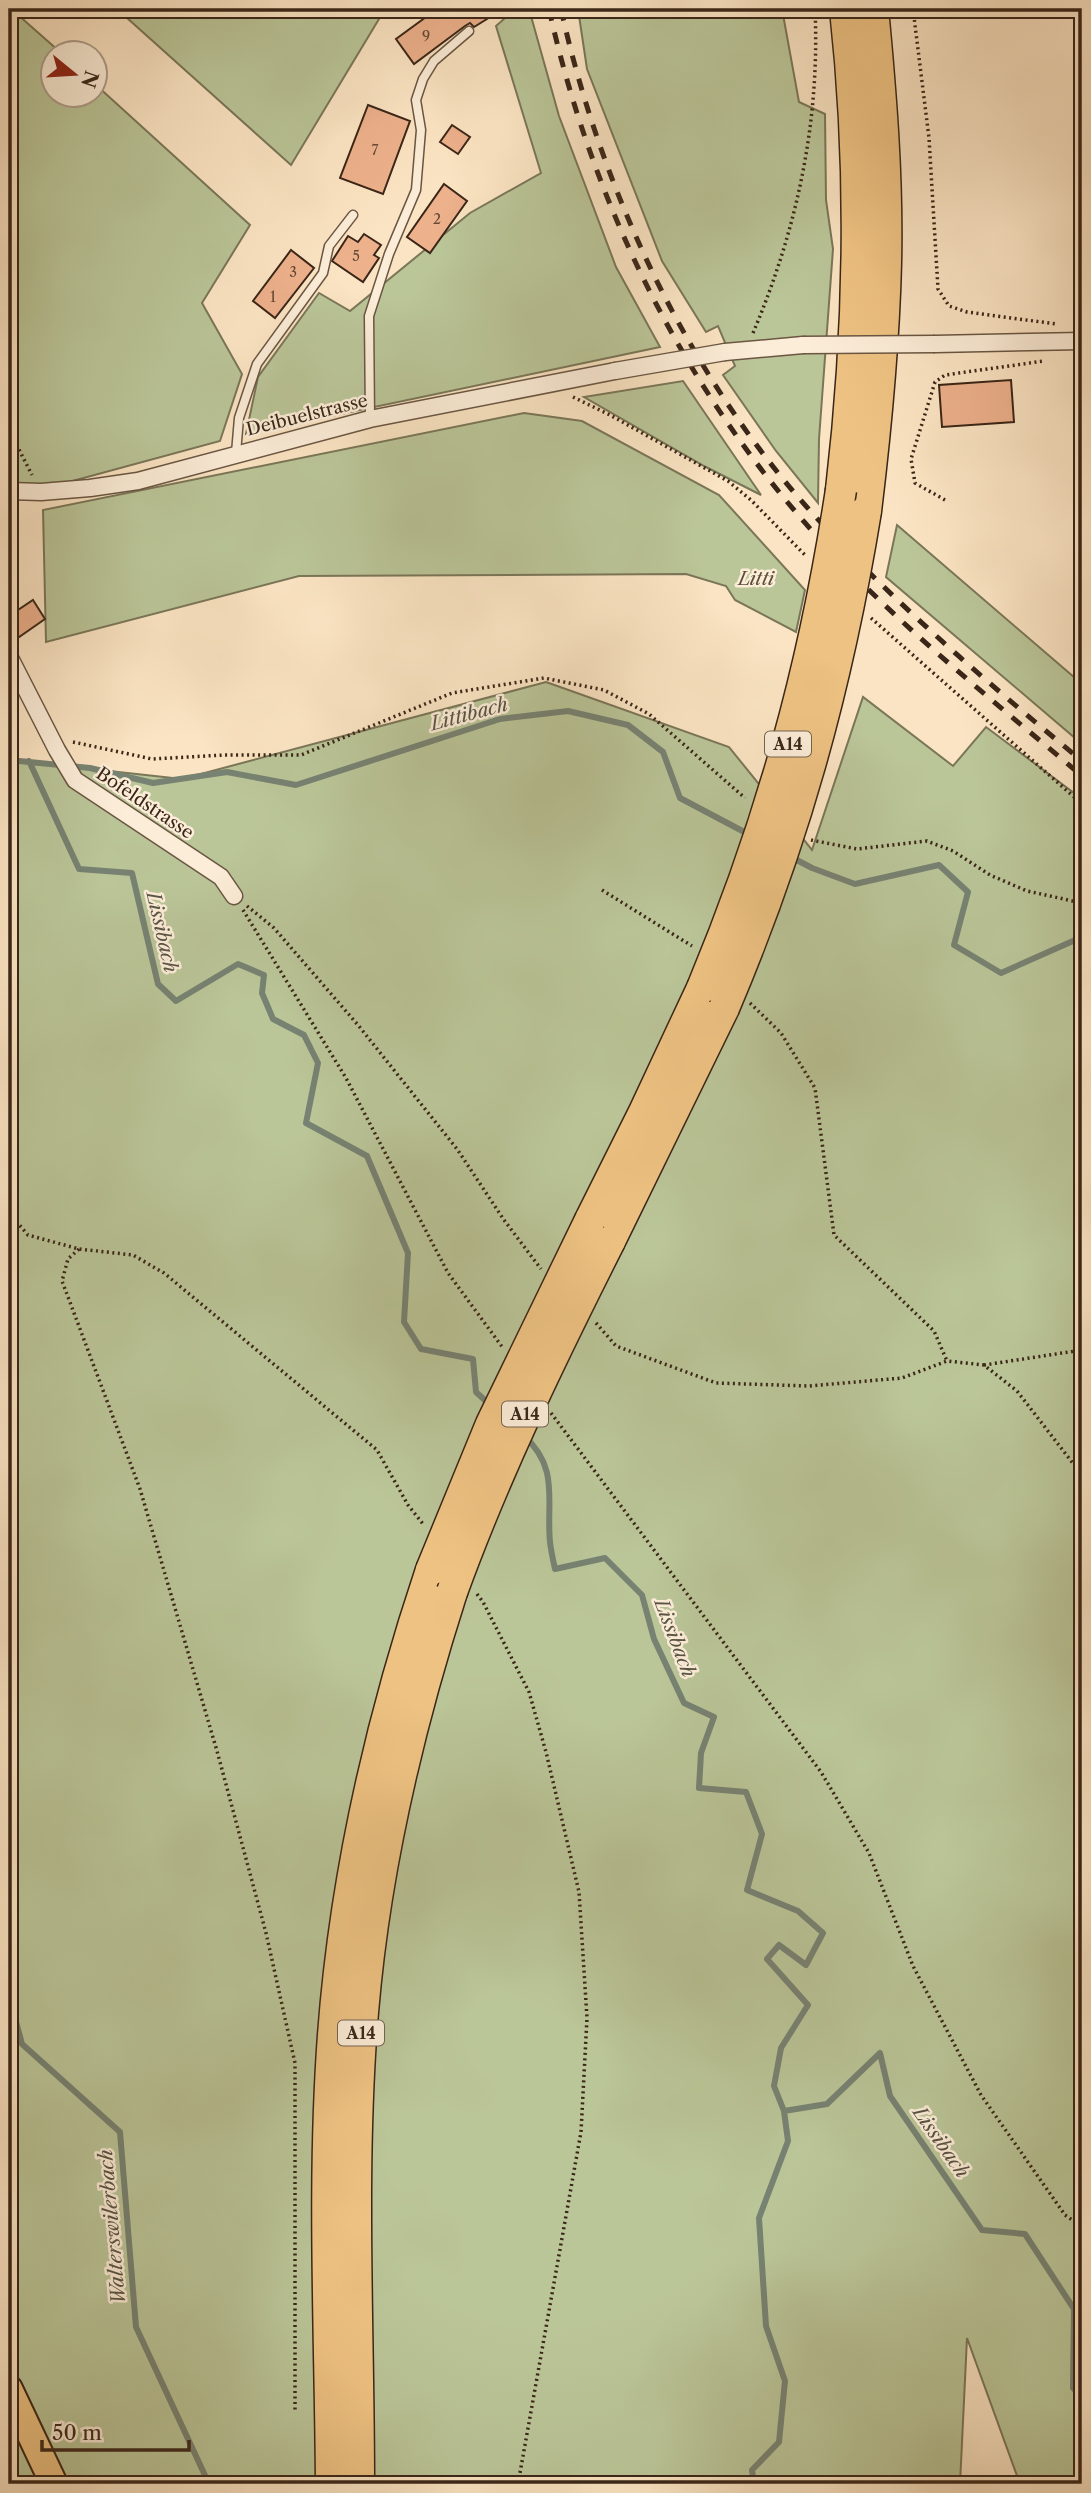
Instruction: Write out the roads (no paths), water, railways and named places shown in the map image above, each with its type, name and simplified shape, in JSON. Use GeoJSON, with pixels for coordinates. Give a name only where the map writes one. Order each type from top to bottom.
{"type":"FeatureCollection","features":[{"type":"Feature","properties":{"kind":"highway","name":"A14"},"geometry":{"type":"LineString","coordinates":[[359,2484],[357,2119],[363,2012],[375,1909],[394,1803],[420,1698],[464,1592],[485,1505],[600,1230],[643,1114],[702,988],[754,854],[793,730],[821,606],[841,490],[853,385],[858,268],[856,151],[845,9]]}},
{"type":"Feature","properties":{"kind":"highway","name":"A14"},"geometry":{"type":"LineString","coordinates":[[331,2484],[327,2171],[330,2087],[338,1976],[352,1872],[372,1773],[399,1670],[431,1570],[491,1424],[600,1230],[666,1130],[732,1001],[802,800],[846,629],[866,512],[881,366],[886,261],[883,139],[873,9]]}},
{"type":"Feature","properties":{"kind":"main road"},"geometry":{"type":"LineString","coordinates":[[9,2389],[54,2484]]}},
{"type":"Feature","properties":{"kind":"street","name":"Deibuelstrasse"},"geometry":{"type":"LineString","coordinates":[[9,491],[41,492],[138,481],[370,419],[725,352],[803,345],[1075,341]]}},
{"type":"Feature","properties":{"kind":"street","name":"Bofeldstrasse"},"geometry":{"type":"LineString","coordinates":[[9,656],[75,780],[221,877],[234,896]]}},
{"type":"Feature","properties":{"kind":"lane"},"geometry":{"type":"LineString","coordinates":[[370,419],[369,316],[389,254],[416,190],[421,130],[416,100],[423,79],[434,61],[470,30]]}},
{"type":"Feature","properties":{"kind":"lane"},"geometry":{"type":"LineString","coordinates":[[236,453],[239,418],[257,364],[323,273],[329,246],[353,215]]}},
{"type":"Feature","properties":{"kind":"waterway","name":"Littibach"},"geometry":{"type":"LineString","coordinates":[[9,760],[90,768],[153,783],[227,772],[296,785],[500,719],[568,711],[628,725],[663,752],[680,798],[750,835]]}},
{"type":"Feature","properties":{"kind":"waterway","name":"Lissibach"},"geometry":{"type":"LineString","coordinates":[[29,761],[79,869],[132,873],[158,984],[176,1001],[238,964],[264,975],[262,993],[273,1019],[304,1035],[318,1063],[306,1123],[367,1156],[408,1253],[404,1322],[421,1349],[473,1359],[476,1392],[490,1405]]}},
{"type":"Feature","properties":{"kind":"waterway","name":"Littibach"},"geometry":{"type":"LineString","coordinates":[[791,857],[855,884],[939,865],[968,892],[954,945],[1001,973],[1082,937]]}},
{"type":"Feature","properties":{"kind":"waterway","name":"Lissibach"},"geometry":{"type":"LineString","coordinates":[[524,1436],[543,1460],[547,1473],[550,1542],[555,1569],[605,1558],[642,1595],[654,1639],[684,1703],[714,1717],[701,1753],[699,1788],[746,1792],[762,1834],[747,1890],[798,1911],[823,1933],[806,1965],[779,1945],[767,1959],[808,2005],[781,2048],[774,2086],[784,2111],[827,2104],[880,2053],[890,2096],[982,2230],[1025,2234],[1074,2309],[1073,2388],[1082,2397]]}},
{"type":"Feature","properties":{"kind":"waterway","name":"Walterswilerbach"},"geometry":{"type":"LineString","coordinates":[[9,1996],[22,2044],[120,2132],[136,2327],[209,2484]]}},
{"type":"Feature","properties":{"kind":"waterway"},"geometry":{"type":"LineString","coordinates":[[754,2484],[752,2470],[779,2442],[785,2381],[766,2326],[759,2218],[788,2141],[784,2111]]}},
{"type":"Feature","properties":{"kind":"railway"},"geometry":{"type":"LineString","coordinates":[[549,9],[569,86],[594,162],[624,236],[658,308],[698,378],[742,444],[791,507],[873,594],[961,674],[1082,776]]}},
{"type":"Feature","properties":{"kind":"railway"},"geometry":{"type":"LineString","coordinates":[[561,9],[578,77],[625,212],[655,278],[689,341],[727,402],[768,460],[845,548],[943,642],[1082,761]]}},
{"type":"Feature","properties":{"kind":"park label","name":"Litti"},"geometry":{"type":"Point","coordinates":[756,579]}}]}
